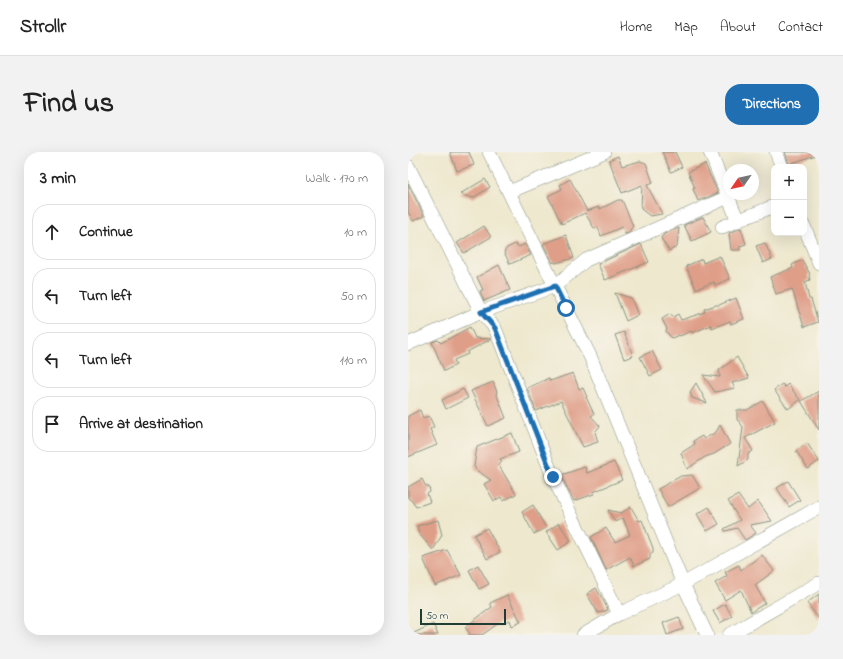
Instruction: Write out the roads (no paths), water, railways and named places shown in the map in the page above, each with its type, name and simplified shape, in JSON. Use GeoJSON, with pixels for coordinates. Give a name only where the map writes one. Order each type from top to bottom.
{"type":"FeatureCollection","features":[{"type":"Feature","properties":{"kind":"street"},"geometry":{"type":"LineString","coordinates":[[489,152],[590,356],[683,584],[707,635]]}},
{"type":"Feature","properties":{"kind":"street"},"geometry":{"type":"LineString","coordinates":[[509,192],[604,152]]}},
{"type":"Feature","properties":{"kind":"street"},"geometry":{"type":"LineString","coordinates":[[710,152],[723,184]]}},
{"type":"Feature","properties":{"kind":"street"},"geometry":{"type":"LineString","coordinates":[[776,152],[781,164]]}},
{"type":"Feature","properties":{"kind":"street"},"geometry":{"type":"LineString","coordinates":[[408,166],[481,312],[495,328],[553,477],[620,614]]}},
{"type":"Feature","properties":{"kind":"street"},"geometry":{"type":"LineString","coordinates":[[408,344],[481,312],[555,286],[586,260],[723,199]]}},
{"type":"Feature","properties":{"kind":"street"},"geometry":{"type":"LineString","coordinates":[[729,200],[738,220]]}},
{"type":"Feature","properties":{"kind":"street"},"geometry":{"type":"LineString","coordinates":[[722,227],[771,207]]}},
{"type":"Feature","properties":{"kind":"street"},"geometry":{"type":"LineString","coordinates":[[807,233],[819,263]]}},
{"type":"Feature","properties":{"kind":"street"},"geometry":{"type":"LineString","coordinates":[[583,635],[620,614],[683,584],[819,507]]}},
{"type":"Feature","properties":{"kind":"street"},"geometry":{"type":"LineString","coordinates":[[729,635],[819,583]]}}]}
